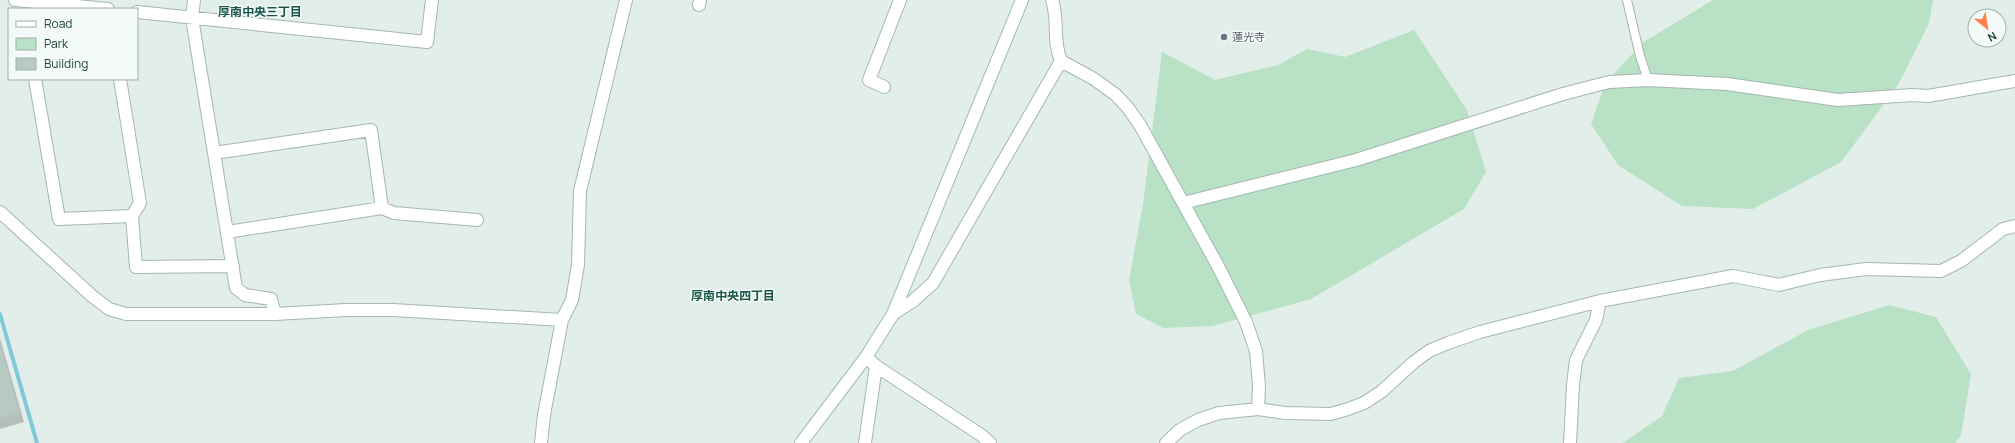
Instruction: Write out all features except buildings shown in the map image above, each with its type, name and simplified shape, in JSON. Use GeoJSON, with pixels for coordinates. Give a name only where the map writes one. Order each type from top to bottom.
{"type":"FeatureCollection","features":[{"type":"Feature","properties":{"kind":"street"},"geometry":{"type":"LineString","coordinates":[[194,0],[192,18],[236,288],[245,295],[271,299],[275,314]]}},
{"type":"Feature","properties":{"kind":"street"},"geometry":{"type":"LineString","coordinates":[[138,12],[428,42],[432,0]]}},
{"type":"Feature","properties":{"kind":"street"},"geometry":{"type":"LineString","coordinates":[[541,443],[544,415],[562,320],[572,300],[578,265],[580,191],[626,0]]}},
{"type":"Feature","properties":{"kind":"street"},"geometry":{"type":"LineString","coordinates":[[884,87],[869,80],[900,0]]}},
{"type":"Feature","properties":{"kind":"street"},"geometry":{"type":"LineString","coordinates":[[801,443],[866,357],[893,314],[1022,0]]}},
{"type":"Feature","properties":{"kind":"street"},"geometry":{"type":"LineString","coordinates":[[893,314],[913,301],[933,283],[1061,61],[1055,38],[1054,7],[1052,0]]}},
{"type":"Feature","properties":{"kind":"street"},"geometry":{"type":"LineString","coordinates":[[20,3],[93,8]]}},
{"type":"Feature","properties":{"kind":"street"},"geometry":{"type":"LineString","coordinates":[[1061,61],[1103,85],[1128,108],[1140,125],[1219,268],[1246,322],[1256,350],[1259,386],[1258,409]]}},
{"type":"Feature","properties":{"kind":"street"},"geometry":{"type":"LineString","coordinates":[[36,80],[59,219],[132,216]]}},
{"type":"Feature","properties":{"kind":"street"},"geometry":{"type":"LineString","coordinates":[[120,80],[140,203],[132,216],[136,267],[233,266]]}},
{"type":"Feature","properties":{"kind":"street"},"geometry":{"type":"LineString","coordinates":[[1182,203],[1356,160],[1562,94],[1608,82],[1648,80],[1727,84],[1838,100],[1913,95],[1928,96],[2015,81]]}},
{"type":"Feature","properties":{"kind":"street"},"geometry":{"type":"LineString","coordinates":[[214,153],[371,130],[382,208]]}},
{"type":"Feature","properties":{"kind":"street"},"geometry":{"type":"LineString","coordinates":[[227,232],[382,208],[394,214],[477,220]]}},
{"type":"Feature","properties":{"kind":"street"},"geometry":{"type":"LineString","coordinates":[[0,212],[92,296],[109,309],[126,314],[275,314],[346,310],[393,310],[562,320]]}},
{"type":"Feature","properties":{"kind":"street"},"geometry":{"type":"LineString","coordinates":[[1166,443],[1180,430],[1198,420],[1219,413],[1258,409],[1285,413],[1331,414],[1348,409],[1364,403],[1381,392],[1414,362],[1430,351],[1448,343],[1480,332],[1600,301],[1733,276],[1779,286],[1820,275],[1866,269],[1941,271],[1961,261],[2003,229],[2015,226]]}},
{"type":"Feature","properties":{"kind":"street"},"geometry":{"type":"LineString","coordinates":[[1570,443],[1576,360],[1596,320],[1600,301]]}},
{"type":"Feature","properties":{"kind":"street"},"geometry":{"type":"LineString","coordinates":[[866,357],[876,366],[981,435],[990,443]]}},
{"type":"Feature","properties":{"kind":"street"},"geometry":{"type":"LineString","coordinates":[[865,443],[876,366]]}},
{"type":"Feature","properties":{"kind":"lane"},"geometry":{"type":"LineString","coordinates":[[1627,0],[1640,56],[1648,80]]}},
{"type":"Feature","properties":{"kind":"green space"},"geometry":{"type":"Polygon","coordinates":[[[1713,0],[1933,0],[1929,23],[1898,85],[1841,162],[1753,209],[1682,206],[1618,165],[1591,124],[1605,84],[1642,43],[1713,0]]]}},
{"type":"Feature","properties":{"kind":"green space"},"geometry":{"type":"Polygon","coordinates":[[[1414,30],[1467,110],[1486,172],[1464,209],[1311,299],[1212,326],[1163,328],[1136,314],[1129,280],[1143,205],[1162,52],[1215,80],[1278,65],[1307,49],[1345,57],[1414,30]]]}},
{"type":"Feature","properties":{"kind":"green space"},"geometry":{"type":"Polygon","coordinates":[[[1889,305],[1936,317],[1971,374],[1961,435],[1955,443],[1623,443],[1662,416],[1679,378],[1733,371],[1808,330],[1889,305]]]}},
{"type":"Feature","properties":{"kind":"waterway"},"geometry":{"type":"LineString","coordinates":[[0,314],[37,443]]}},
{"type":"Feature","properties":{"kind":"place","name":"蓮光寺"},"geometry":{"type":"Point","coordinates":[1224,37]}},
{"type":"Feature","properties":{"kind":"district","name":"厚南中央三丁目"},"geometry":{"type":"Point","coordinates":[260,12]}},
{"type":"Feature","properties":{"kind":"district","name":"厚南中央四丁目"},"geometry":{"type":"Point","coordinates":[733,296]}}]}
